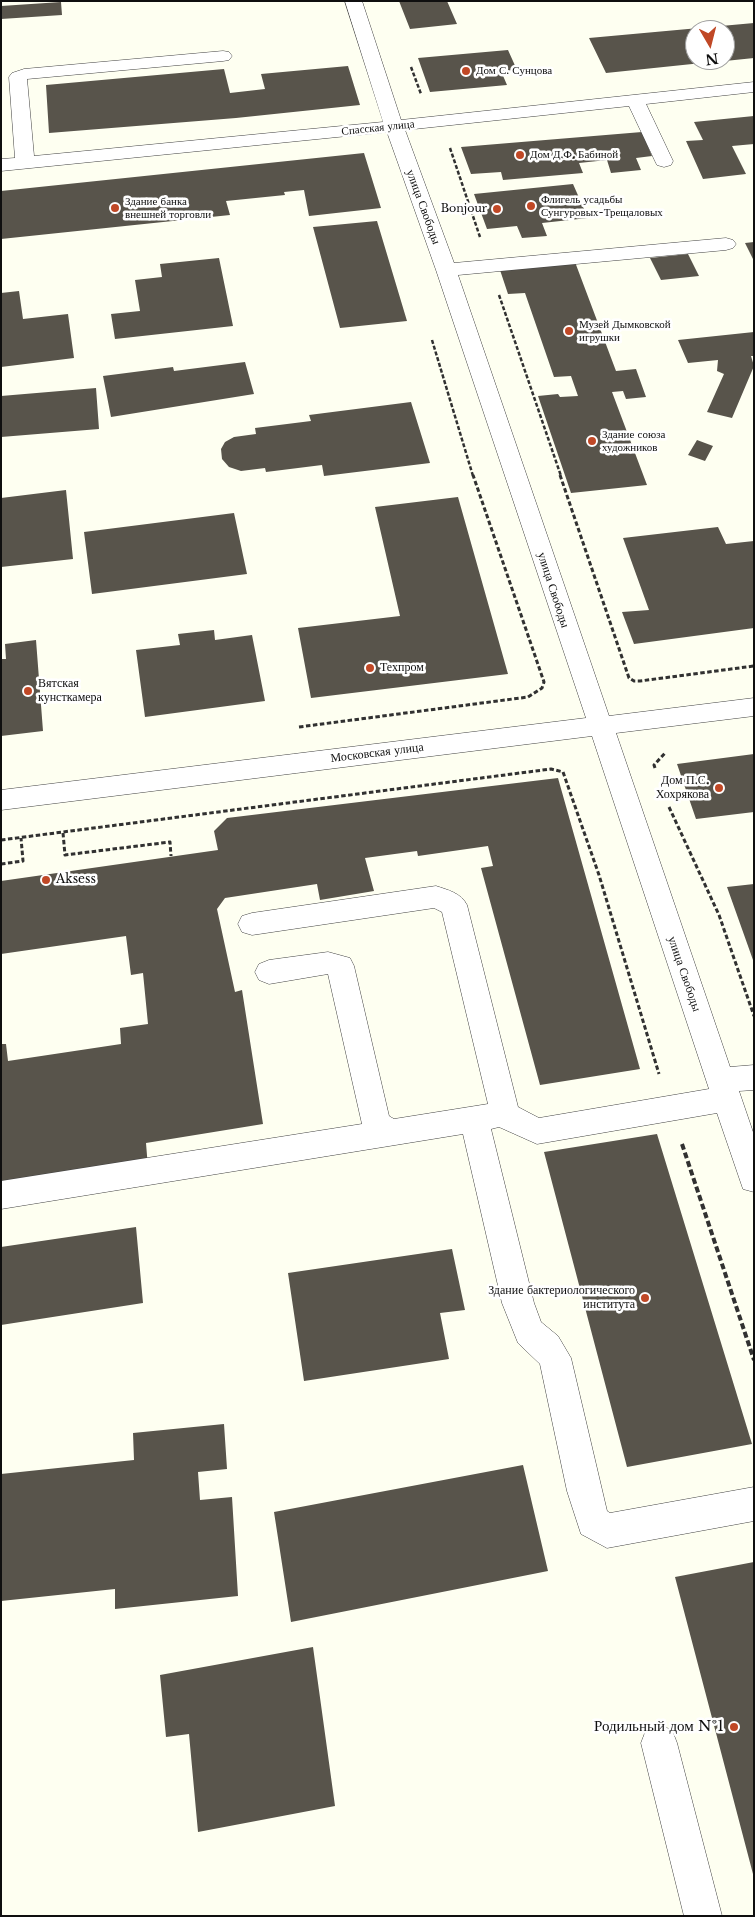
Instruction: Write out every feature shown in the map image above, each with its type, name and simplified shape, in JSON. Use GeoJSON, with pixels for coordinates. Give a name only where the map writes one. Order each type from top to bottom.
{"type":"FeatureCollection","features":[{"type":"Feature","properties":{"kind":"street","name":"улица Свободы"},"geometry":{"type":"LineString","coordinates":[[353,1],[754,1179]]}},
{"type":"Feature","properties":{"kind":"street"},"geometry":{"type":"LineString","coordinates":[[25,162],[10,86],[18,77],[24,74],[222,56]]}},
{"type":"Feature","properties":{"kind":"street","name":"Спасская улица"},"geometry":{"type":"LineString","coordinates":[[1,165],[394,126],[754,87]]}},
{"type":"Feature","properties":{"kind":"street"},"geometry":{"type":"LineString","coordinates":[[635,100],[664,161]]}},
{"type":"Feature","properties":{"kind":"street"},"geometry":{"type":"LineString","coordinates":[[446,270],[726,244]]}},
{"type":"Feature","properties":{"kind":"street","name":"Московская улица"},"geometry":{"type":"LineString","coordinates":[[1,800],[754,707]]}},
{"type":"Feature","properties":{"kind":"street"},"geometry":{"type":"LineString","coordinates":[[252,924],[436,897],[454,905],[518,1303],[529,1332],[547,1347],[555,1358],[584,1491],[593,1522],[607,1531],[754,1504]]}},
{"type":"Feature","properties":{"kind":"street"},"geometry":{"type":"LineString","coordinates":[[268,972],[328,963],[340,966],[376,1124],[390,1133]]}},
{"type":"Feature","properties":{"kind":"street"},"geometry":{"type":"LineString","coordinates":[[1,1195],[489,1117],[537,1131],[670,1109],[754,1077]]}},
{"type":"Feature","properties":{"kind":"street"},"geometry":{"type":"LineString","coordinates":[[659,1743],[703,1916]]}},
{"type":"Feature","properties":{"kind":"path"},"geometry":{"type":"LineString","coordinates":[[450,144],[450,151],[629,678],[634,681],[640,681],[754,666]]}},
{"type":"Feature","properties":{"kind":"path"},"geometry":{"type":"LineString","coordinates":[[294,727],[528,697],[542,688],[544,682],[465,453],[431,338]]}},
{"type":"Feature","properties":{"kind":"path"},"geometry":{"type":"LineString","coordinates":[[657,773],[654,765],[664,753],[673,751]]}},
{"type":"Feature","properties":{"kind":"path"},"geometry":{"type":"LineString","coordinates":[[1,840],[550,769],[564,772],[599,875],[670,1109],[754,1360]]}},
{"type":"Feature","properties":{"kind":"path"},"geometry":{"type":"LineString","coordinates":[[665,799],[719,915],[754,1016]]}},
{"type":"Feature","properties":{"kind":"path"},"geometry":{"type":"LineString","coordinates":[[63,832],[65,855],[170,842],[171,856]]}},
{"type":"Feature","properties":{"kind":"path"},"geometry":{"type":"LineString","coordinates":[[1,864],[23,861],[21,838]]}},
{"type":"Feature","properties":{"kind":"building"},"geometry":{"type":"Polygon","coordinates":[[[399,1],[447,1],[457,24],[410,29],[399,1]]]}},
{"type":"Feature","properties":{"kind":"building"},"geometry":{"type":"Polygon","coordinates":[[[61,2],[62,15],[1,19],[1,6],[61,2]]]}},
{"type":"Feature","properties":{"kind":"building"},"geometry":{"type":"Polygon","coordinates":[[[754,23],[754,58],[735,60],[735,25],[754,23]]]}},
{"type":"Feature","properties":{"kind":"building"},"geometry":{"type":"Polygon","coordinates":[[[685,29],[685,65],[606,73],[589,38],[685,29]]]}},
{"type":"Feature","properties":{"kind":"building","name":"Дом С. Сунцова"},"geometry":{"type":"Polygon","coordinates":[[[508,50],[517,70],[501,71],[507,85],[430,92],[418,58],[508,50]]]}},
{"type":"Feature","properties":{"kind":"building"},"geometry":{"type":"Polygon","coordinates":[[[348,66],[360,105],[236,118],[49,133],[46,85],[224,69],[230,93],[265,89],[261,74],[348,66]]]}},
{"type":"Feature","properties":{"kind":"building"},"geometry":{"type":"Polygon","coordinates":[[[754,116],[754,144],[732,146],[746,174],[703,179],[686,141],[703,140],[694,122],[754,116]]]}},
{"type":"Feature","properties":{"kind":"building","name":"Дом Д.Ф. Бабиной"},"geometry":{"type":"Polygon","coordinates":[[[642,132],[652,156],[636,158],[641,170],[611,173],[607,160],[579,163],[583,173],[503,180],[501,172],[471,174],[461,147],[642,132]]]}},
{"type":"Feature","properties":{"kind":"building","name":"Здание банка внешней торговли"},"geometry":{"type":"Polygon","coordinates":[[[364,153],[381,208],[309,216],[304,190],[284,192],[285,195],[226,201],[230,215],[1,239],[1,191],[364,153]]]}},
{"type":"Feature","properties":{"kind":"building","name":"Флигель усадьбы Сунгуровых-Трещаловых"},"geometry":{"type":"Polygon","coordinates":[[[573,184],[588,218],[542,223],[547,236],[522,238],[517,226],[487,229],[474,194],[573,184]]]}},
{"type":"Feature","properties":{"kind":"building"},"geometry":{"type":"Polygon","coordinates":[[[377,221],[407,321],[340,328],[313,227],[377,221]]]}},
{"type":"Feature","properties":{"kind":"building"},"geometry":{"type":"Polygon","coordinates":[[[754,242],[754,261],[745,243],[754,242]]]}},
{"type":"Feature","properties":{"kind":"building"},"geometry":{"type":"Polygon","coordinates":[[[688,254],[699,276],[661,280],[650,258],[688,254]]]}},
{"type":"Feature","properties":{"kind":"building"},"geometry":{"type":"Polygon","coordinates":[[[219,258],[233,326],[115,339],[111,314],[140,311],[135,280],[162,277],[160,264],[219,258]]]}},
{"type":"Feature","properties":{"kind":"building"},"geometry":{"type":"Polygon","coordinates":[[[575,262],[616,371],[636,369],[646,397],[626,399],[623,391],[612,392],[647,485],[571,493],[538,396],[558,394],[560,397],[578,396],[571,376],[554,377],[525,293],[508,294],[500,270],[575,262]]]}},
{"type":"Feature","properties":{"kind":"building"},"geometry":{"type":"Polygon","coordinates":[[[19,291],[23,319],[68,314],[74,358],[1,367],[1,293],[19,291]]]}},
{"type":"Feature","properties":{"kind":"building"},"geometry":{"type":"Polygon","coordinates":[[[754,332],[754,356],[751,356],[754,366],[732,418],[707,412],[724,374],[717,371],[718,360],[688,363],[678,340],[754,332]]]}},
{"type":"Feature","properties":{"kind":"building"},"geometry":{"type":"Polygon","coordinates":[[[245,362],[254,394],[111,417],[103,376],[173,367],[174,371],[245,362]]]}},
{"type":"Feature","properties":{"kind":"building"},"geometry":{"type":"Polygon","coordinates":[[[96,388],[99,429],[1,437],[1,396],[96,388]]]}},
{"type":"Feature","properties":{"kind":"building"},"geometry":{"type":"Polygon","coordinates":[[[411,402],[430,463],[324,476],[322,465],[266,472],[265,468],[241,471],[229,467],[222,459],[221,449],[225,442],[234,437],[256,434],[255,428],[311,421],[309,415],[411,402]]]}},
{"type":"Feature","properties":{"kind":"building"},"geometry":{"type":"Polygon","coordinates":[[[697,440],[713,446],[705,461],[688,455],[697,440]]]}},
{"type":"Feature","properties":{"kind":"building"},"geometry":{"type":"Polygon","coordinates":[[[66,490],[73,559],[1,567],[1,498],[66,490]]]}},
{"type":"Feature","properties":{"kind":"building"},"geometry":{"type":"Polygon","coordinates":[[[458,497],[508,674],[311,698],[298,628],[400,616],[375,507],[458,497]]]}},
{"type":"Feature","properties":{"kind":"building"},"geometry":{"type":"Polygon","coordinates":[[[234,513],[247,574],[92,594],[84,532],[234,513]]]}},
{"type":"Feature","properties":{"kind":"building"},"geometry":{"type":"Polygon","coordinates":[[[718,527],[726,544],[754,541],[754,628],[634,644],[622,612],[649,610],[623,538],[718,527]]]}},
{"type":"Feature","properties":{"kind":"building"},"geometry":{"type":"Polygon","coordinates":[[[214,630],[215,640],[252,635],[265,701],[145,717],[136,650],[180,645],[178,634],[214,630]]]}},
{"type":"Feature","properties":{"kind":"building"},"geometry":{"type":"Polygon","coordinates":[[[36,640],[43,731],[1,736],[1,659],[6,659],[5,644],[36,640]]]}},
{"type":"Feature","properties":{"kind":"building","name":"Дом П.С. Хохрякова"},"geometry":{"type":"Polygon","coordinates":[[[754,754],[754,812],[696,819],[677,764],[754,754]]]}},
{"type":"Feature","properties":{"kind":"building"},"geometry":{"type":"Polygon","coordinates":[[[558,778],[640,1069],[540,1085],[481,868],[493,866],[488,846],[418,856],[417,851],[365,858],[374,891],[320,900],[317,884],[225,898],[217,909],[235,992],[242,990],[263,1124],[146,1143],[148,1168],[1,1191],[1,1044],[6,1044],[8,1061],[121,1044],[120,1028],[148,1024],[143,973],[131,975],[126,936],[1,954],[1,881],[218,850],[214,831],[227,818],[558,778]]]}},
{"type":"Feature","properties":{"kind":"building"},"geometry":{"type":"Polygon","coordinates":[[[754,884],[754,960],[753,960],[727,887],[754,884]]]}},
{"type":"Feature","properties":{"kind":"building","name":"Здание бактериологического института"},"geometry":{"type":"Polygon","coordinates":[[[657,1134],[752,1444],[627,1467],[544,1152],[657,1134]]]}},
{"type":"Feature","properties":{"kind":"building"},"geometry":{"type":"Polygon","coordinates":[[[136,1227],[143,1303],[1,1325],[1,1247],[136,1227]]]}},
{"type":"Feature","properties":{"kind":"building"},"geometry":{"type":"Polygon","coordinates":[[[452,1249],[465,1310],[440,1313],[449,1359],[304,1381],[288,1273],[452,1249]]]}},
{"type":"Feature","properties":{"kind":"building"},"geometry":{"type":"Polygon","coordinates":[[[224,1424],[227,1469],[198,1472],[200,1500],[232,1497],[238,1596],[115,1609],[115,1589],[1,1601],[1,1474],[134,1460],[133,1433],[224,1424]]]}},
{"type":"Feature","properties":{"kind":"building"},"geometry":{"type":"Polygon","coordinates":[[[523,1465],[548,1571],[291,1622],[274,1512],[523,1465]]]}},
{"type":"Feature","properties":{"kind":"building","name":"Родильный дом №1"},"geometry":{"type":"Polygon","coordinates":[[[754,1562],[754,1874],[753,1874],[675,1577],[754,1562]]]}},
{"type":"Feature","properties":{"kind":"building"},"geometry":{"type":"Polygon","coordinates":[[[313,1647],[335,1806],[198,1832],[189,1734],[166,1737],[160,1675],[313,1647]]]}},
{"type":"Feature","properties":{"kind":"place","name":"Дом С. Сунцова"},"geometry":{"type":"Point","coordinates":[466,71]}},
{"type":"Feature","properties":{"kind":"place","name":"Дом Д.Ф. Бабиной"},"geometry":{"type":"Point","coordinates":[520,155]}},
{"type":"Feature","properties":{"kind":"place","name":"Флигель усадьбы Сунгуровых-Трещаловых"},"geometry":{"type":"Point","coordinates":[531,206]}},
{"type":"Feature","properties":{"kind":"place","name":"Здание банка внешней торговли"},"geometry":{"type":"Point","coordinates":[115,208]}},
{"type":"Feature","properties":{"kind":"place","name":"Bonjour"},"geometry":{"type":"Point","coordinates":[497,209]}},
{"type":"Feature","properties":{"kind":"place","name":"Музей Дымковской игрушки"},"geometry":{"type":"Point","coordinates":[569,331]}},
{"type":"Feature","properties":{"kind":"place","name":"Здание союза художников"},"geometry":{"type":"Point","coordinates":[592,441]}},
{"type":"Feature","properties":{"kind":"place","name":"Техпром"},"geometry":{"type":"Point","coordinates":[370,668]}},
{"type":"Feature","properties":{"kind":"place","name":"Вятская кунсткамера"},"geometry":{"type":"Point","coordinates":[28,691]}},
{"type":"Feature","properties":{"kind":"place","name":"Дом П.С. Хохрякова"},"geometry":{"type":"Point","coordinates":[719,788]}},
{"type":"Feature","properties":{"kind":"place","name":"Aksess"},"geometry":{"type":"Point","coordinates":[46,880]}},
{"type":"Feature","properties":{"kind":"place","name":"Здание бактериологического института"},"geometry":{"type":"Point","coordinates":[645,1298]}},
{"type":"Feature","properties":{"kind":"place","name":"Родильный дом №1"},"geometry":{"type":"Point","coordinates":[734,1727]}}]}
